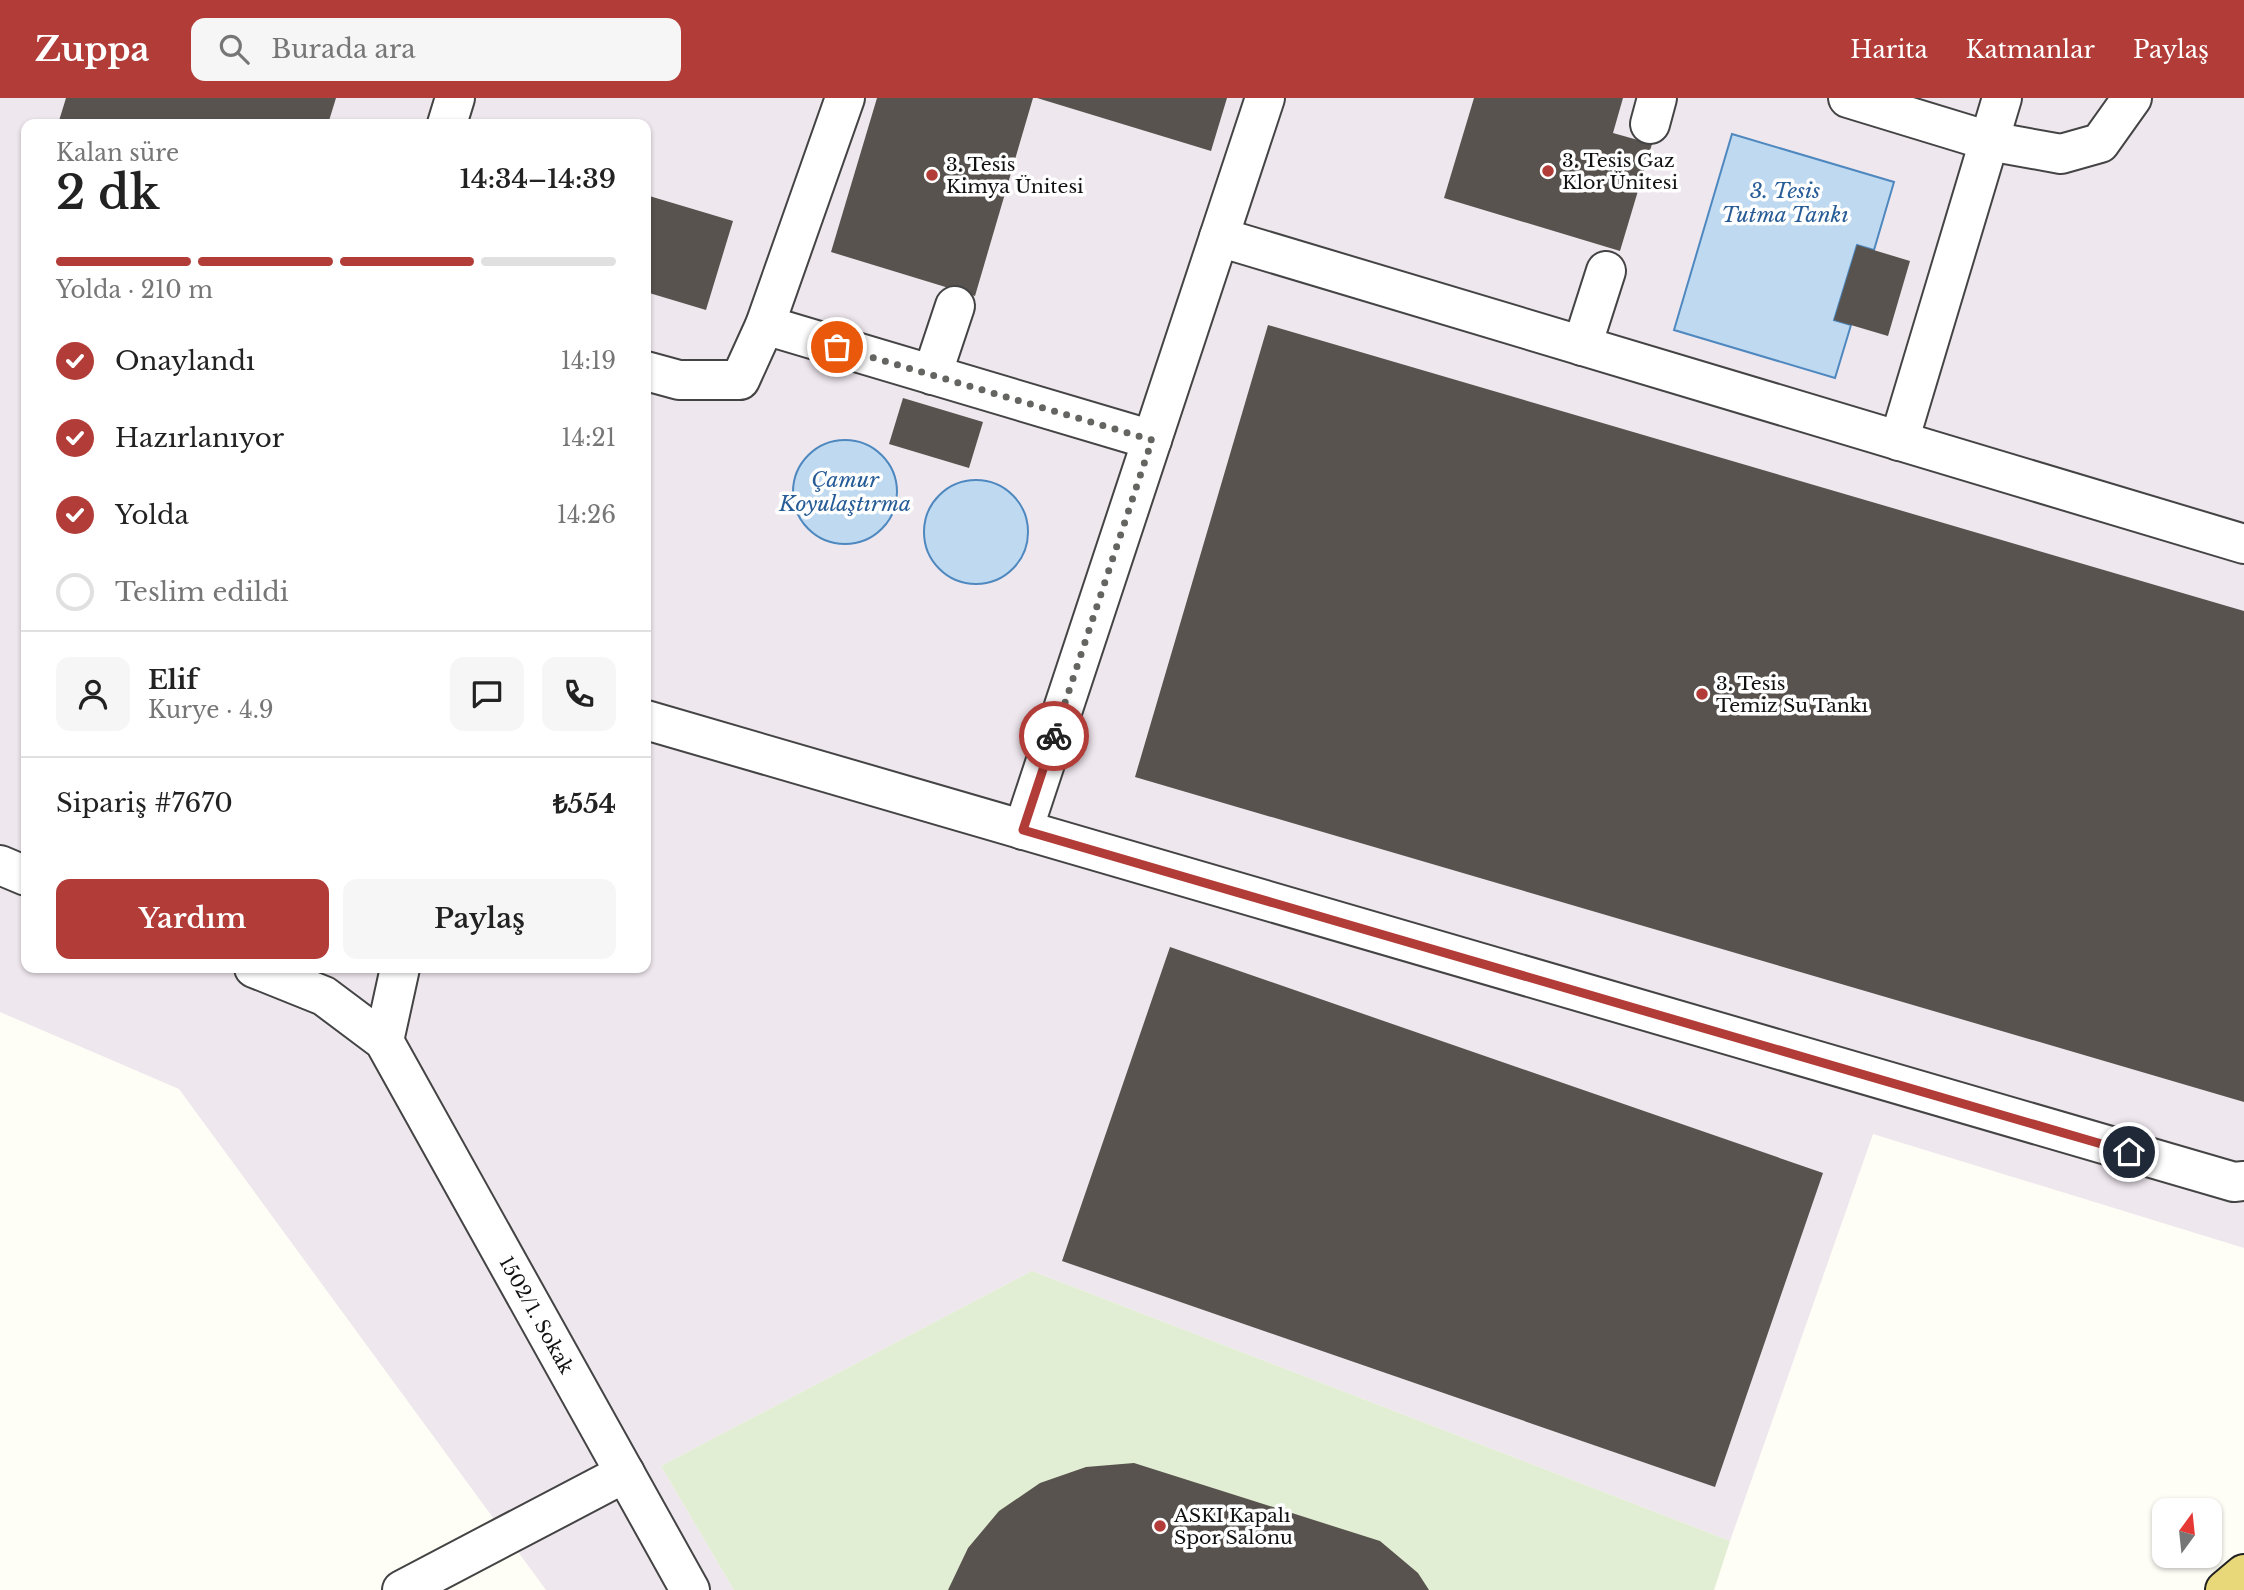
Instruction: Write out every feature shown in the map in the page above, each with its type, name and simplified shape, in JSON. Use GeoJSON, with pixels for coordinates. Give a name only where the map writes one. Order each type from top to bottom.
{"type":"FeatureCollection","features":[{"type":"Feature","properties":{"kind":"main road"},"geometry":{"type":"LineString","coordinates":[[2225,1590],[2244,1574]]}},
{"type":"Feature","properties":{"kind":"lane"},"geometry":{"type":"LineString","coordinates":[[449,119],[455,98]]}},
{"type":"Feature","properties":{"kind":"lane"},"geometry":{"type":"LineString","coordinates":[[651,372],[678,380],[740,380],[765,325],[845,98]]}},
{"type":"Feature","properties":{"kind":"lane"},"geometry":{"type":"LineString","coordinates":[[1023,830],[1265,98]]}},
{"type":"Feature","properties":{"kind":"lane"},"geometry":{"type":"LineString","coordinates":[[1848,98],[1989,141],[2062,154],[2100,143],[2132,98]]}},
{"type":"Feature","properties":{"kind":"lane"},"geometry":{"type":"LineString","coordinates":[[1899,440],[2002,98]]}},
{"type":"Feature","properties":{"kind":"lane"},"geometry":{"type":"LineString","coordinates":[[1219,237],[2244,544]]}},
{"type":"Feature","properties":{"kind":"lane"},"geometry":{"type":"LineString","coordinates":[[1583,346],[1606,271]]}},
{"type":"Feature","properties":{"kind":"lane"},"geometry":{"type":"LineString","coordinates":[[932,376],[955,306]]}},
{"type":"Feature","properties":{"kind":"lane"},"geometry":{"type":"LineString","coordinates":[[765,325],[1152,440]]}},
{"type":"Feature","properties":{"kind":"lane"},"geometry":{"type":"LineString","coordinates":[[651,721],[2234,1182],[2244,1181]]}},
{"type":"Feature","properties":{"kind":"lane"},"geometry":{"type":"LineString","coordinates":[[0,865],[21,874]]}},
{"type":"Feature","properties":{"kind":"lane"},"geometry":{"type":"LineString","coordinates":[[266,973],[324,996],[384,1041],[399,973]]}},
{"type":"Feature","properties":{"kind":"lane","name":"1502/1. Sokak"},"geometry":{"type":"LineString","coordinates":[[384,1041],[690,1590]]}},
{"type":"Feature","properties":{"kind":"lane"},"geometry":{"type":"LineString","coordinates":[[402,1590],[625,1473]]}},
{"type":"Feature","properties":{"kind":"shaded area"},"geometry":{"type":"Polygon","coordinates":[[[0,98],[2244,98],[2244,1248],[1873,1134],[1730,1541],[1032,1271],[661,1466],[734,1590],[546,1590],[179,1089],[0,1012],[0,98]]]}},
{"type":"Feature","properties":{"kind":"green space"},"geometry":{"type":"Polygon","coordinates":[[[1032,1271],[1730,1541],[1714,1590],[734,1590],[661,1466],[1032,1271]]]}},
{"type":"Feature","properties":{"kind":"water","name":"3. Tesis Tutma Tankı"},"geometry":{"type":"Polygon","coordinates":[[[1732,134],[1894,182],[1874,250],[1857,245],[1834,320],[1851,325],[1835,378],[1674,330],[1732,134]]]}},
{"type":"Feature","properties":{"kind":"water","name":"Çamur Koyulaştırma"},"geometry":{"type":"Polygon","coordinates":[[[845,440],[865,443],[882,455],[894,472],[897,492],[894,512],[882,529],[865,541],[845,544],[825,541],[808,529],[796,512],[793,492],[796,472],[808,455],[825,443],[845,440]]]}},
{"type":"Feature","properties":{"kind":"water","name":"Çamur Koyulaştırma"},"geometry":{"type":"Polygon","coordinates":[[[976,480],[996,484],[1013,495],[1024,512],[1028,532],[1024,552],[1013,569],[996,580],[976,584],[956,580],[939,569],[928,552],[924,532],[928,512],[939,495],[956,484],[976,480]]]}},
{"type":"Feature","properties":{"kind":"building"},"geometry":{"type":"Polygon","coordinates":[[[66,98],[336,98],[330,119],[60,119],[66,98]]]}},
{"type":"Feature","properties":{"kind":"building","name":"3. Tesis Kimya Ünitesi"},"geometry":{"type":"Polygon","coordinates":[[[877,98],[1033,98],[975,296],[831,252],[877,98]]]}},
{"type":"Feature","properties":{"kind":"building","name":"3. Tesis Kimya Ünitesi"},"geometry":{"type":"Polygon","coordinates":[[[1037,98],[1227,98],[1211,151],[1037,98]]]}},
{"type":"Feature","properties":{"kind":"building","name":"3. Tesis Gaz Klor Ünitesi"},"geometry":{"type":"Polygon","coordinates":[[[1474,98],[1623,98],[1613,133],[1652,144],[1620,251],[1444,198],[1474,98]]]}},
{"type":"Feature","properties":{"kind":"building"},"geometry":{"type":"Polygon","coordinates":[[[651,196],[733,221],[706,310],[651,294],[651,196]]]}},
{"type":"Feature","properties":{"kind":"building"},"geometry":{"type":"Polygon","coordinates":[[[1857,245],[1910,261],[1888,336],[1834,320],[1857,245]]]}},
{"type":"Feature","properties":{"kind":"building","name":"3. Tesis Temiz Su Tankı"},"geometry":{"type":"Polygon","coordinates":[[[1268,325],[2244,611],[2244,1102],[1135,777],[1268,325]]]}},
{"type":"Feature","properties":{"kind":"building"},"geometry":{"type":"Polygon","coordinates":[[[903,398],[983,422],[969,468],[889,444],[903,398]]]}},
{"type":"Feature","properties":{"kind":"building"},"geometry":{"type":"Polygon","coordinates":[[[1170,947],[1823,1173],[1715,1487],[1062,1261],[1170,947]]]}},
{"type":"Feature","properties":{"kind":"building","name":"ASKI Kapalı Spor Salonu"},"geometry":{"type":"Polygon","coordinates":[[[1134,1463],[1380,1541],[1418,1573],[1429,1590],[948,1590],[968,1548],[999,1511],[1040,1483],[1086,1467],[1134,1463]]]}},
{"type":"Feature","properties":{"kind":"way so far"},"geometry":{"type":"LineString","coordinates":[[837,347],[1152,440],[1054,736]]}},
{"type":"Feature","properties":{"kind":"place","name":"3. Tesis Gaz Klor Ünitesi"},"geometry":{"type":"Point","coordinates":[1548,171]}},
{"type":"Feature","properties":{"kind":"place","name":"3. Tesis Kimya Ünitesi"},"geometry":{"type":"Point","coordinates":[932,175]}},
{"type":"Feature","properties":{"kind":"place","name":"3. Tesis Temiz Su Tankı"},"geometry":{"type":"Point","coordinates":[1702,694]}},
{"type":"Feature","properties":{"kind":"place","name":"ASKI Kapalı Spor Salonu"},"geometry":{"type":"Point","coordinates":[1160,1526]}},
{"type":"Feature","properties":{"kind":"route"},"geometry":{"type":"LineString","coordinates":[[1054,736],[1023,830],[2129,1152]]}}]}
